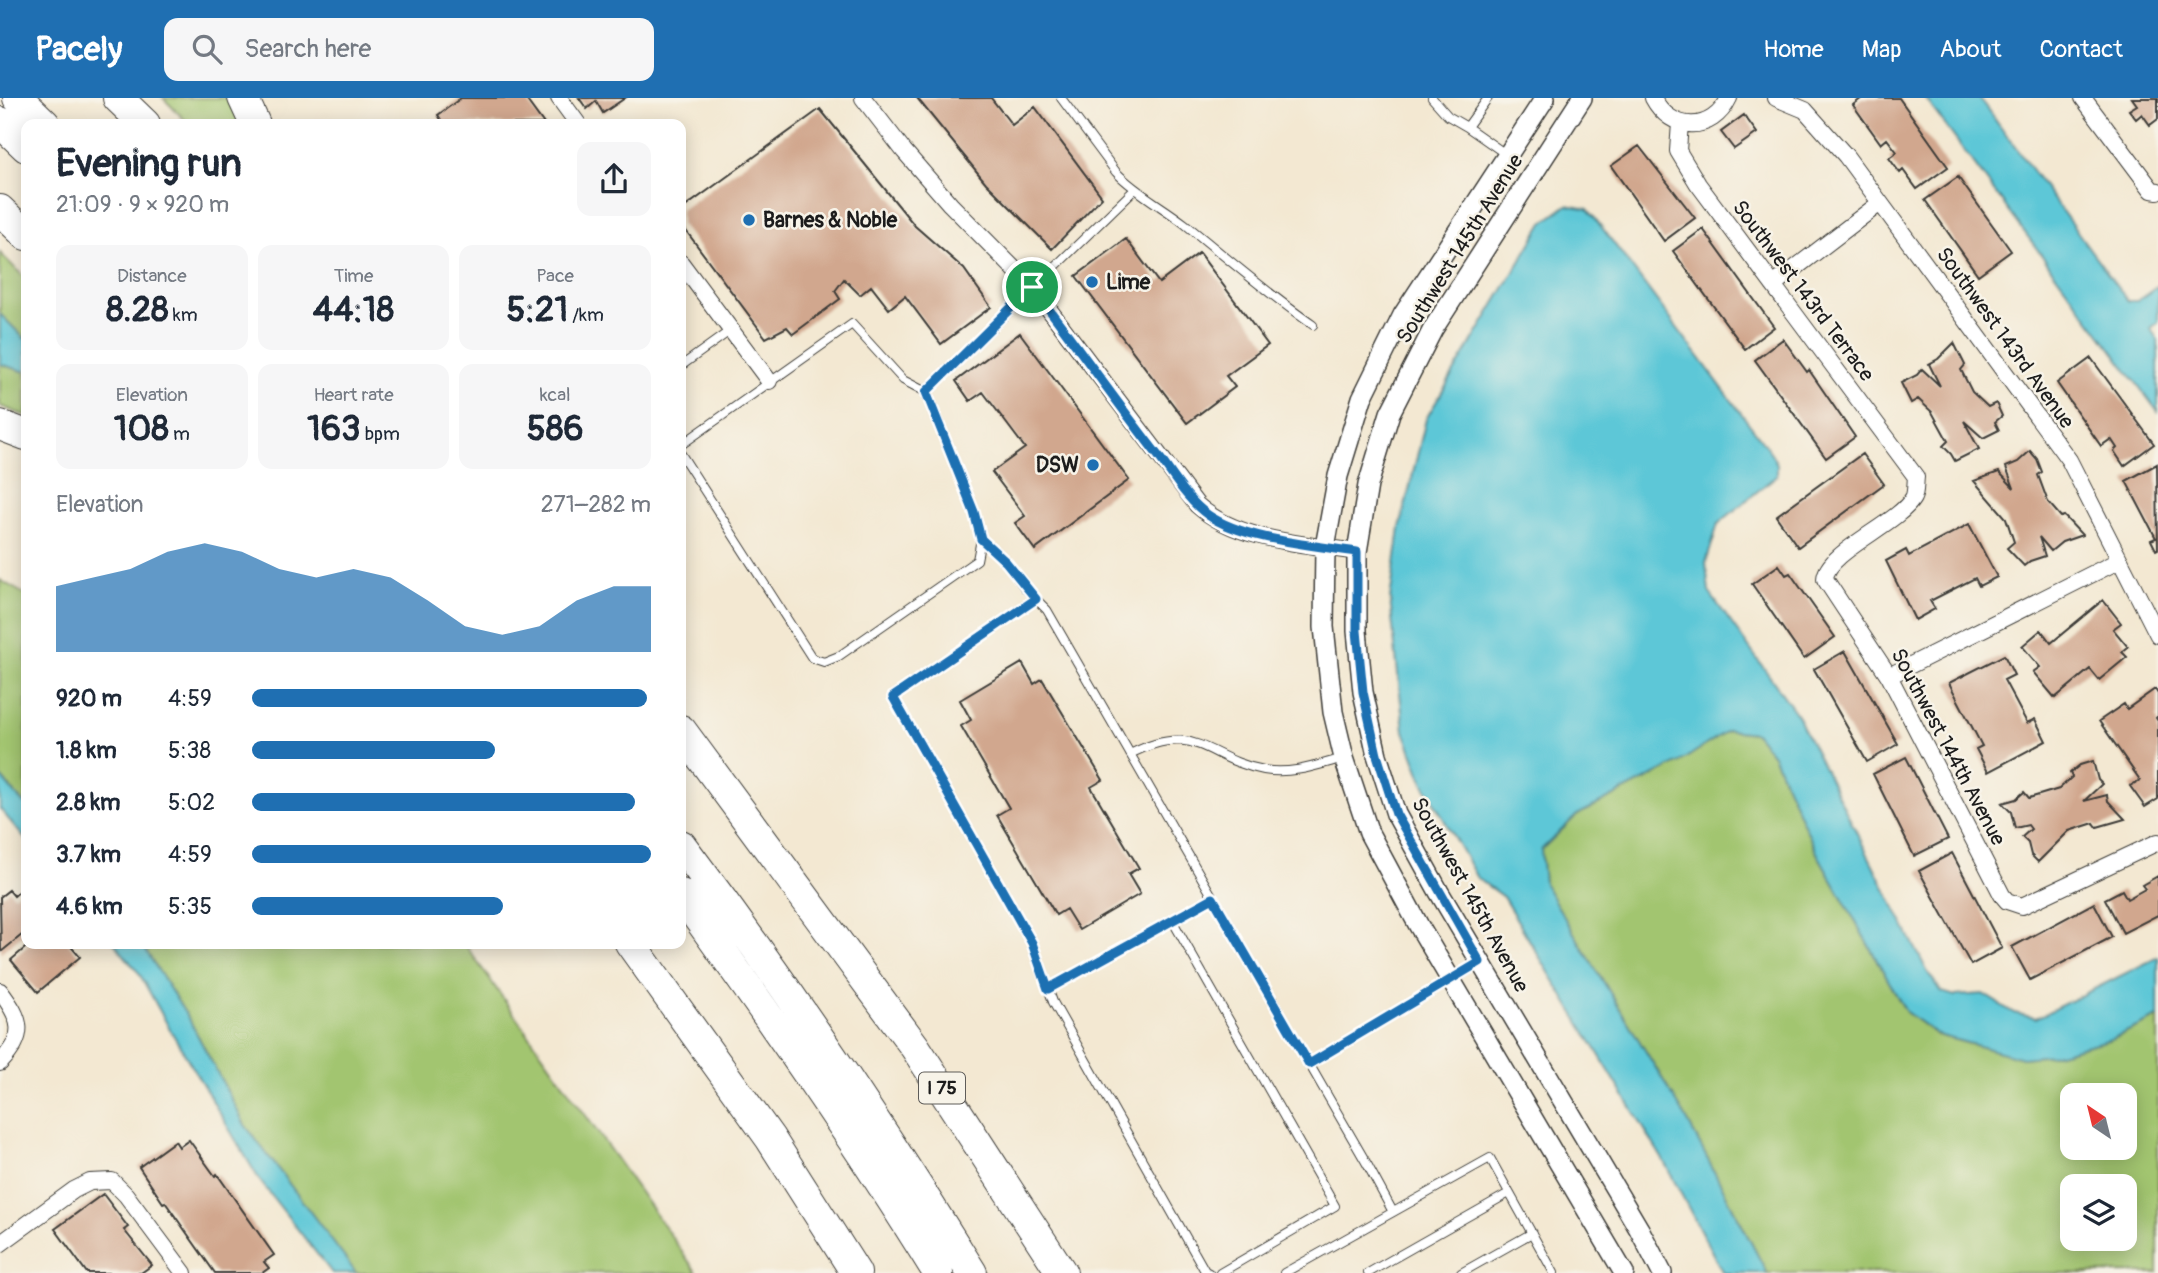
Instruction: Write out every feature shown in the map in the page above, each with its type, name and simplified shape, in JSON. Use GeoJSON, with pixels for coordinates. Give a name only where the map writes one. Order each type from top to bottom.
{"type":"FeatureCollection","features":[{"type":"Feature","properties":{"kind":"highway"},"geometry":{"type":"LineString","coordinates":[[18,98],[40,119]]}},
{"type":"Feature","properties":{"kind":"highway"},"geometry":{"type":"LineString","coordinates":[[118,98],[140,119]]}},
{"type":"Feature","properties":{"kind":"highway"},"geometry":{"type":"LineString","coordinates":[[243,98],[253,119]]}},
{"type":"Feature","properties":{"kind":"highway"},"geometry":{"type":"LineString","coordinates":[[0,122],[21,142]]}},
{"type":"Feature","properties":{"kind":"highway"},"geometry":{"type":"LineString","coordinates":[[0,210],[21,230]]}},
{"type":"Feature","properties":{"kind":"highway"},"geometry":{"type":"LineString","coordinates":[[0,425],[21,433]]}},
{"type":"Feature","properties":{"kind":"highway","name":"I 75"},"geometry":{"type":"LineString","coordinates":[[686,737],[915,1047],[1062,1273]]}},
{"type":"Feature","properties":{"kind":"highway"},"geometry":{"type":"LineString","coordinates":[[686,852],[872,1115],[972,1273]]}},
{"type":"Feature","properties":{"kind":"highway"},"geometry":{"type":"LineString","coordinates":[[686,901],[786,1041],[938,1273]]}},
{"type":"Feature","properties":{"kind":"highway"},"geometry":{"type":"LineString","coordinates":[[634,949],[770,1138],[856,1273]]}},
{"type":"Feature","properties":{"kind":"street"},"geometry":{"type":"LineString","coordinates":[[559,98],[574,119]]}},
{"type":"Feature","properties":{"kind":"street"},"geometry":{"type":"LineString","coordinates":[[863,98],[950,204],[1032,287],[1149,444],[1202,510],[1232,528],[1357,552]]}},
{"type":"Feature","properties":{"kind":"street","name":"Southwest 145th Avenue"},"geometry":{"type":"LineString","coordinates":[[1545,98],[1404,315],[1362,398],[1338,476],[1325,547],[1324,627],[1333,712],[1344,758],[1369,833],[1451,980],[1623,1273]]}},
{"type":"Feature","properties":{"kind":"street","name":"Southwest 145th Avenue"},"geometry":{"type":"LineString","coordinates":[[1582,98],[1433,329],[1390,413],[1368,485],[1357,552],[1357,631],[1362,680],[1377,755],[1396,814],[1480,962],[1639,1229],[1658,1272]]}},
{"type":"Feature","properties":{"kind":"street"},"geometry":{"type":"LineString","coordinates":[[1653,98],[1667,116],[1680,123],[1695,125],[1709,121],[1721,112],[1729,98]]}},
{"type":"Feature","properties":{"kind":"street","name":"Southwest 143rd Avenue"},"geometry":{"type":"LineString","coordinates":[[1776,98],[1805,110],[1846,156],[2069,460],[2158,635]]}},
{"type":"Feature","properties":{"kind":"street"},"geometry":{"type":"LineString","coordinates":[[2084,98],[2152,190],[2158,191]]}},
{"type":"Feature","properties":{"kind":"street","name":"Southwest 143rd Terrace"},"geometry":{"type":"LineString","coordinates":[[1680,123],[1678,151],[1698,184],[1916,477],[1914,497],[1902,511],[1838,558],[1826,571]]}},
{"type":"Feature","properties":{"kind":"street"},"geometry":{"type":"LineString","coordinates":[[1773,285],[1880,203]]}},
{"type":"Feature","properties":{"kind":"street"},"geometry":{"type":"LineString","coordinates":[[686,270],[769,381]]}},
{"type":"Feature","properties":{"kind":"street"},"geometry":{"type":"LineString","coordinates":[[1889,676],[2120,559]]}},
{"type":"Feature","properties":{"kind":"street","name":"Southwest 144th Avenue"},"geometry":{"type":"LineString","coordinates":[[1826,571],[1825,579],[1829,586],[1889,676],[2007,901],[2022,906],[2029,904],[2158,842]]}},
{"type":"Feature","properties":{"kind":"street"},"geometry":{"type":"LineString","coordinates":[[0,991],[19,1021],[17,1040],[0,1063]]}},
{"type":"Feature","properties":{"kind":"street"},"geometry":{"type":"LineString","coordinates":[[0,1244],[74,1190],[90,1182],[112,1181],[126,1195],[184,1273]]}},
{"type":"Feature","properties":{"kind":"lane"},"geometry":{"type":"LineString","coordinates":[[1061,98],[1116,172],[1134,190],[1167,210],[1312,325]]}},
{"type":"Feature","properties":{"kind":"lane"},"geometry":{"type":"LineString","coordinates":[[1432,98],[1448,116],[1507,155]]}},
{"type":"Feature","properties":{"kind":"lane"},"geometry":{"type":"LineString","coordinates":[[1466,127],[1488,98]]}},
{"type":"Feature","properties":{"kind":"lane"},"geometry":{"type":"LineString","coordinates":[[926,392],[1134,190]]}},
{"type":"Feature","properties":{"kind":"lane"},"geometry":{"type":"LineString","coordinates":[[686,441],[852,324],[903,380],[926,392],[974,512],[981,539],[977,561],[839,656],[824,662],[812,658],[686,462]]}},
{"type":"Feature","properties":{"kind":"lane"},"geometry":{"type":"LineString","coordinates":[[686,362],[731,330]]}},
{"type":"Feature","properties":{"kind":"lane"},"geometry":{"type":"LineString","coordinates":[[981,539],[1006,562],[1046,610],[1393,1212]]}},
{"type":"Feature","properties":{"kind":"lane"},"geometry":{"type":"LineString","coordinates":[[1036,599],[893,697],[1032,943],[1053,1002],[1205,1271],[1209,1273]]}},
{"type":"Feature","properties":{"kind":"lane"},"geometry":{"type":"LineString","coordinates":[[1130,754],[1162,741],[1178,740],[1191,741],[1227,758],[1265,770],[1304,769],[1344,758]]}},
{"type":"Feature","properties":{"kind":"lane"},"geometry":{"type":"LineString","coordinates":[[1048,989],[1213,898]]}},
{"type":"Feature","properties":{"kind":"lane"},"geometry":{"type":"LineString","coordinates":[[1172,920],[1335,1206],[1220,1273]]}},
{"type":"Feature","properties":{"kind":"lane"},"geometry":{"type":"LineString","coordinates":[[1309,1064],[1480,962]]}},
{"type":"Feature","properties":{"kind":"lane"},"geometry":{"type":"LineString","coordinates":[[1284,1273],[1490,1158],[1554,1273]]}},
{"type":"Feature","properties":{"kind":"lane"},"geometry":{"type":"LineString","coordinates":[[1368,1273],[1509,1193]]}},
{"type":"Feature","properties":{"kind":"lane"},"geometry":{"type":"LineString","coordinates":[[1461,1273],[1532,1233]]}},
{"type":"Feature","properties":{"kind":"green space"},"geometry":{"type":"Polygon","coordinates":[[[163,98],[231,98],[242,119],[184,119],[163,98]]]}},
{"type":"Feature","properties":{"kind":"green space"},"geometry":{"type":"Polygon","coordinates":[[[0,253],[21,274],[21,335],[0,314],[0,253]]]}},
{"type":"Feature","properties":{"kind":"green space"},"geometry":{"type":"Polygon","coordinates":[[[0,364],[21,370],[21,414],[0,406],[0,364]]]}},
{"type":"Feature","properties":{"kind":"green space"},"geometry":{"type":"Polygon","coordinates":[[[0,580],[21,592],[21,800],[0,776],[0,580]]]}},
{"type":"Feature","properties":{"kind":"green space"},"geometry":{"type":"Polygon","coordinates":[[[1728,730],[1755,733],[1773,755],[1816,851],[1906,1012],[1937,1035],[2022,1058],[2051,1055],[2111,1039],[2158,1017],[2158,1273],[1767,1273],[1685,1116],[1544,884],[1541,850],[1577,815],[1680,762],[1728,730]]]}},
{"type":"Feature","properties":{"kind":"green space"},"geometry":{"type":"Polygon","coordinates":[[[145,949],[468,949],[697,1273],[356,1273],[245,1125],[190,1021],[145,949]]]}},
{"type":"Feature","properties":{"kind":"water"},"geometry":{"type":"Polygon","coordinates":[[[1925,98],[1979,98],[2128,301],[2137,301],[2158,286],[2158,322],[2150,328],[2158,340],[2158,412],[1925,98]]]}},
{"type":"Feature","properties":{"kind":"water"},"geometry":{"type":"Polygon","coordinates":[[[1567,205],[1588,209],[1777,464],[1777,475],[1718,524],[1706,563],[1709,592],[1796,713],[1928,973],[1942,992],[1955,996],[1983,994],[2014,1013],[2036,1018],[2158,957],[2158,1017],[2111,1039],[2051,1055],[2022,1058],[1938,1035],[1906,1012],[1816,851],[1773,755],[1755,733],[1728,730],[1680,762],[1577,815],[1541,850],[1544,884],[1685,1116],[1767,1273],[1723,1273],[1662,1158],[1503,897],[1477,878],[1424,784],[1404,731],[1390,599],[1400,528],[1426,419],[1543,223],[1567,205]]]}},
{"type":"Feature","properties":{"kind":"water"},"geometry":{"type":"Polygon","coordinates":[[[0,314],[21,335],[21,370],[0,364],[0,314]]]}},
{"type":"Feature","properties":{"kind":"water"},"geometry":{"type":"Polygon","coordinates":[[[0,776],[21,800],[21,834],[0,809],[0,776]]]}},
{"type":"Feature","properties":{"kind":"water"},"geometry":{"type":"Polygon","coordinates":[[[119,949],[145,949],[190,1021],[245,1125],[356,1273],[332,1273],[260,1181],[139,973],[119,949]]]}},
{"type":"Feature","properties":{"kind":"building"},"geometry":{"type":"Polygon","coordinates":[[[461,98],[525,98],[540,119],[441,119],[438,115],[461,98]]]}},
{"type":"Feature","properties":{"kind":"building"},"geometry":{"type":"Polygon","coordinates":[[[579,98],[625,98],[603,113],[596,101],[587,109],[579,98]]]}},
{"type":"Feature","properties":{"kind":"building"},"geometry":{"type":"Polygon","coordinates":[[[917,98],[991,98],[1012,125],[1035,107],[1102,197],[1052,249],[986,183],[917,98]]]}},
{"type":"Feature","properties":{"kind":"building"},"geometry":{"type":"Polygon","coordinates":[[[1862,98],[1899,98],[1948,167],[1917,189],[1903,170],[1900,173],[1889,158],[1897,152],[1887,139],[1881,144],[1853,105],[1862,98]]]}},
{"type":"Feature","properties":{"kind":"building"},"geometry":{"type":"Polygon","coordinates":[[[2132,98],[2158,98],[2158,119],[2150,125],[2142,114],[2136,119],[2129,110],[2137,105],[2132,98]]]}},
{"type":"Feature","properties":{"kind":"building"},"geometry":{"type":"Polygon","coordinates":[[[820,109],[915,226],[964,269],[991,307],[941,344],[905,296],[889,309],[871,286],[860,295],[844,279],[835,291],[840,299],[793,334],[787,327],[766,338],[686,231],[686,206],[820,109]]]}},
{"type":"Feature","properties":{"kind":"building"},"geometry":{"type":"Polygon","coordinates":[[[1744,115],[1757,133],[1734,149],[1721,132],[1744,115]]]}},
{"type":"Feature","properties":{"kind":"building"},"geometry":{"type":"Polygon","coordinates":[[[1639,146],[1695,218],[1664,241],[1611,166],[1639,146]]]}},
{"type":"Feature","properties":{"kind":"building"},"geometry":{"type":"Polygon","coordinates":[[[1958,177],[2011,251],[1978,275],[1925,200],[1958,177]]]}},
{"type":"Feature","properties":{"kind":"building"},"geometry":{"type":"Polygon","coordinates":[[[1703,229],[1774,327],[1745,349],[1673,251],[1703,229]]]}},
{"type":"Feature","properties":{"kind":"building"},"geometry":{"type":"Polygon","coordinates":[[[1126,239],[1159,283],[1199,253],[1268,345],[1226,376],[1235,387],[1187,423],[1076,276],[1126,239]]]}},
{"type":"Feature","properties":{"kind":"building"},"geometry":{"type":"Polygon","coordinates":[[[1020,333],[1129,480],[1035,550],[1015,523],[1025,516],[992,472],[1025,448],[983,392],[970,401],[956,381],[1020,333]]]}},
{"type":"Feature","properties":{"kind":"building"},"geometry":{"type":"Polygon","coordinates":[[[1783,339],[1807,372],[1809,370],[1855,437],[1826,458],[1755,360],[1783,339]]]}},
{"type":"Feature","properties":{"kind":"building"},"geometry":{"type":"Polygon","coordinates":[[[1954,343],[1965,365],[1961,370],[1972,392],[1988,407],[1996,403],[2002,416],[1995,422],[1999,430],[1983,438],[1964,421],[1979,449],[1955,461],[1943,446],[1948,441],[1932,412],[1918,399],[1911,403],[1901,383],[1917,375],[1922,369],[1940,386],[1929,364],[1954,343]]]}},
{"type":"Feature","properties":{"kind":"building"},"geometry":{"type":"Polygon","coordinates":[[[2091,358],[2154,444],[2124,466],[2114,451],[2117,448],[2111,439],[2101,446],[2057,383],[2091,358]]]}},
{"type":"Feature","properties":{"kind":"building"},"geometry":{"type":"Polygon","coordinates":[[[2030,451],[2037,459],[2042,472],[2038,475],[2048,502],[2082,535],[2062,542],[2051,551],[2039,537],[2045,556],[2024,566],[2007,548],[2014,542],[2006,518],[1974,481],[1999,472],[2014,488],[2006,467],[2018,462],[2030,451]]]}},
{"type":"Feature","properties":{"kind":"building"},"geometry":{"type":"Polygon","coordinates":[[[1862,454],[1884,484],[1798,547],[1776,516],[1862,454]]]}},
{"type":"Feature","properties":{"kind":"building"},"geometry":{"type":"Polygon","coordinates":[[[2157,464],[2156,550],[2151,540],[2156,538],[2126,481],[2157,464]]]}},
{"type":"Feature","properties":{"kind":"building"},"geometry":{"type":"Polygon","coordinates":[[[1969,524],[1997,577],[1979,586],[1975,578],[1930,601],[1935,609],[1915,620],[1886,561],[1906,550],[1909,556],[1969,524]]]}},
{"type":"Feature","properties":{"kind":"building"},"geometry":{"type":"Polygon","coordinates":[[[1779,565],[1786,575],[1790,573],[1835,637],[1804,659],[1752,584],[1779,565]]]}},
{"type":"Feature","properties":{"kind":"building"},"geometry":{"type":"Polygon","coordinates":[[[2103,600],[2121,623],[2113,629],[2128,647],[2122,652],[2127,657],[2099,680],[2090,669],[2055,698],[2033,672],[2040,667],[2022,646],[2041,630],[2051,643],[2103,600]]]}},
{"type":"Feature","properties":{"kind":"building"},"geometry":{"type":"Polygon","coordinates":[[[1845,651],[1898,744],[1867,762],[1814,669],[1845,651]]]}},
{"type":"Feature","properties":{"kind":"building"},"geometry":{"type":"Polygon","coordinates":[[[2004,655],[2014,675],[2004,680],[2027,723],[2035,719],[2046,741],[1988,772],[1976,749],[1982,746],[1949,683],[2004,655]]]}},
{"type":"Feature","properties":{"kind":"building"},"geometry":{"type":"Polygon","coordinates":[[[1022,663],[1034,684],[1042,679],[1103,780],[1091,787],[1139,868],[1128,874],[1140,894],[1079,930],[1066,909],[1056,915],[997,815],[1009,808],[961,726],[971,720],[960,700],[1022,663]]]}},
{"type":"Feature","properties":{"kind":"building"},"geometry":{"type":"Polygon","coordinates":[[[2155,689],[2158,694],[2158,799],[2145,807],[2130,786],[2140,780],[2099,721],[2124,704],[2127,709],[2155,689]]]}},
{"type":"Feature","properties":{"kind":"building"},"geometry":{"type":"Polygon","coordinates":[[[1906,757],[1948,839],[1914,856],[1873,774],[1906,757]]]}},
{"type":"Feature","properties":{"kind":"building"},"geometry":{"type":"Polygon","coordinates":[[[2093,761],[2098,780],[2102,784],[2084,801],[2107,795],[2108,801],[2125,819],[2097,827],[2094,823],[2069,831],[2038,862],[2031,855],[2028,843],[2022,837],[2031,829],[2028,825],[2015,828],[2011,812],[2002,803],[2016,799],[2024,792],[2029,798],[2059,789],[2072,777],[2070,773],[2080,765],[2093,761]]]}},
{"type":"Feature","properties":{"kind":"building"},"geometry":{"type":"Polygon","coordinates":[[[1952,853],[2002,948],[1971,965],[1919,871],[1952,853]]]}},
{"type":"Feature","properties":{"kind":"building"},"geometry":{"type":"Polygon","coordinates":[[[2158,876],[2158,915],[2123,933],[2105,899],[2122,890],[2127,899],[2145,889],[2142,885],[2158,876]]]}},
{"type":"Feature","properties":{"kind":"building"},"geometry":{"type":"Polygon","coordinates":[[[9,890],[14,896],[21,890],[21,936],[1,952],[0,897],[9,890]]]}},
{"type":"Feature","properties":{"kind":"building"},"geometry":{"type":"Polygon","coordinates":[[[2094,903],[2112,937],[2030,980],[2012,947],[2094,903]]]}},
{"type":"Feature","properties":{"kind":"building"},"geometry":{"type":"Polygon","coordinates":[[[24,949],[73,949],[80,957],[38,992],[11,960],[24,949]]]}},
{"type":"Feature","properties":{"kind":"building"},"geometry":{"type":"Polygon","coordinates":[[[189,1140],[215,1176],[217,1174],[274,1255],[264,1262],[269,1268],[262,1273],[215,1273],[139,1167],[175,1141],[179,1147],[189,1140]]]}},
{"type":"Feature","properties":{"kind":"building"},"geometry":{"type":"Polygon","coordinates":[[[103,1194],[128,1227],[124,1230],[152,1265],[141,1273],[87,1273],[55,1229],[103,1194]]]}},
{"type":"Feature","properties":{"kind":"place","name":"Barnes & Noble"},"geometry":{"type":"Point","coordinates":[749,220]}},
{"type":"Feature","properties":{"kind":"place","name":"Lime"},"geometry":{"type":"Point","coordinates":[1092,282]}},
{"type":"Feature","properties":{"kind":"place","name":"DSW"},"geometry":{"type":"Point","coordinates":[1093,465]}},
{"type":"Feature","properties":{"kind":"route"},"geometry":{"type":"LineString","coordinates":[[1032,287],[1149,444],[1208,515],[1232,528],[1357,552],[1357,631],[1363,692],[1377,755],[1396,814],[1480,962],[1309,1064],[1213,898],[1048,989],[1032,943],[893,697],[1036,599],[1006,562],[981,539],[974,512],[926,392],[1032,287]]}}]}
